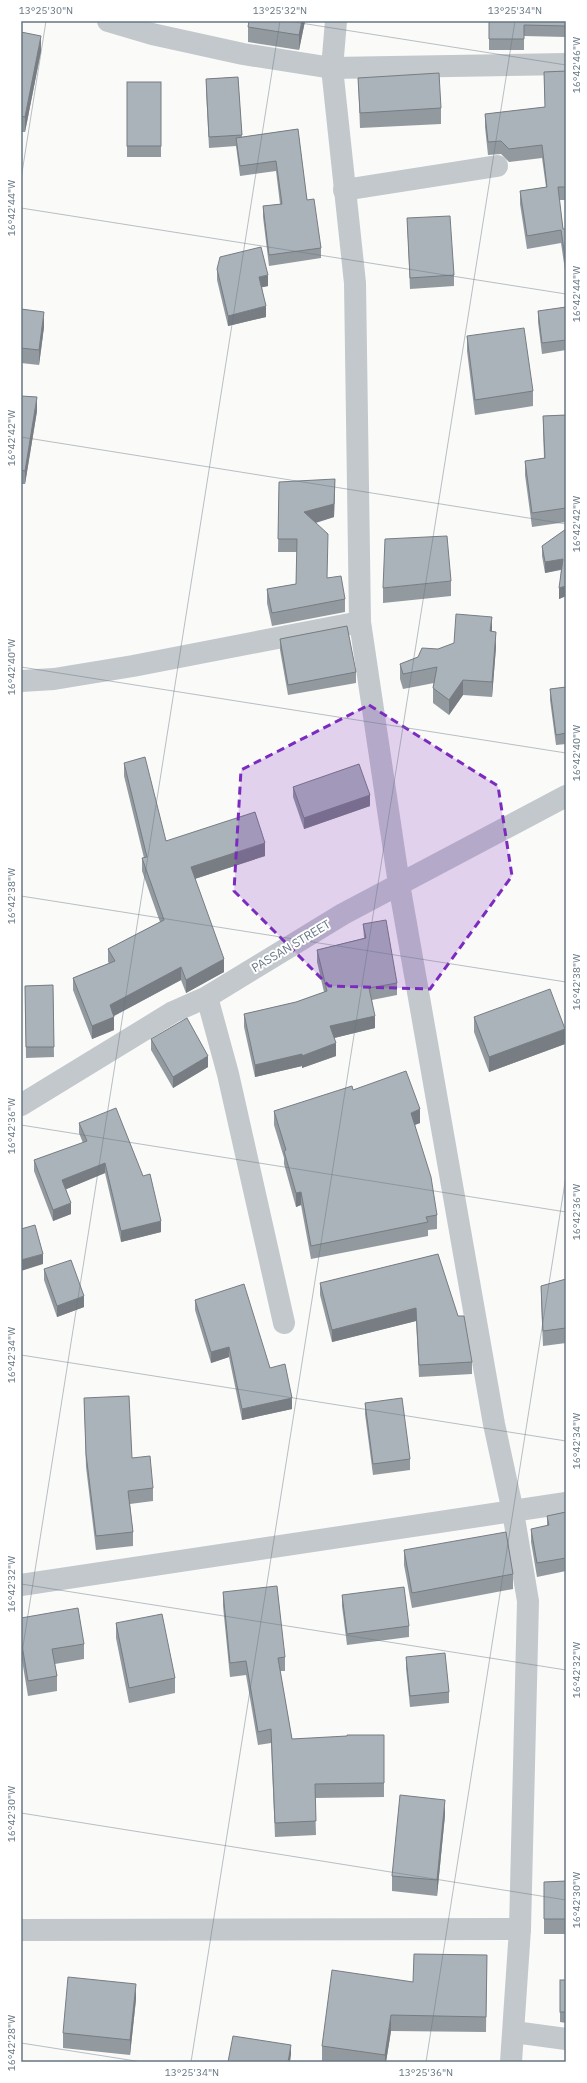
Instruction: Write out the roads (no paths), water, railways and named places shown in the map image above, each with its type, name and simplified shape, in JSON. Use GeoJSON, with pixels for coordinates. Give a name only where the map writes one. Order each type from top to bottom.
{"type":"FeatureCollection","features":[{"type":"Feature","properties":{"kind":"street"},"geometry":{"type":"LineString","coordinates":[[108,21],[152,34],[243,54],[332,68],[566,64]]}},
{"type":"Feature","properties":{"kind":"street"},"geometry":{"type":"LineString","coordinates":[[336,21],[332,68],[355,283],[360,622],[399,884],[494,1424],[513,1512],[528,1601],[520,1929],[511,2062]]}},
{"type":"Feature","properties":{"kind":"street"},"geometry":{"type":"LineString","coordinates":[[344,190],[497,166]]}},
{"type":"Feature","properties":{"kind":"street"},"geometry":{"type":"LineString","coordinates":[[21,681],[54,679],[133,666],[360,622]]}},
{"type":"Feature","properties":{"kind":"street","name":"PASSAN STREET"},"geometry":{"type":"LineString","coordinates":[[21,1105],[173,1012],[207,997],[343,914],[566,796]]}},
{"type":"Feature","properties":{"kind":"street"},"geometry":{"type":"LineString","coordinates":[[207,997],[228,1074],[284,1323]]}},
{"type":"Feature","properties":{"kind":"street"},"geometry":{"type":"LineString","coordinates":[[21,1585],[566,1503]]}},
{"type":"Feature","properties":{"kind":"street"},"geometry":{"type":"LineString","coordinates":[[21,1930],[520,1929]]}},
{"type":"Feature","properties":{"kind":"street"},"geometry":{"type":"LineString","coordinates":[[514,2032],[566,2039]]}}]}
